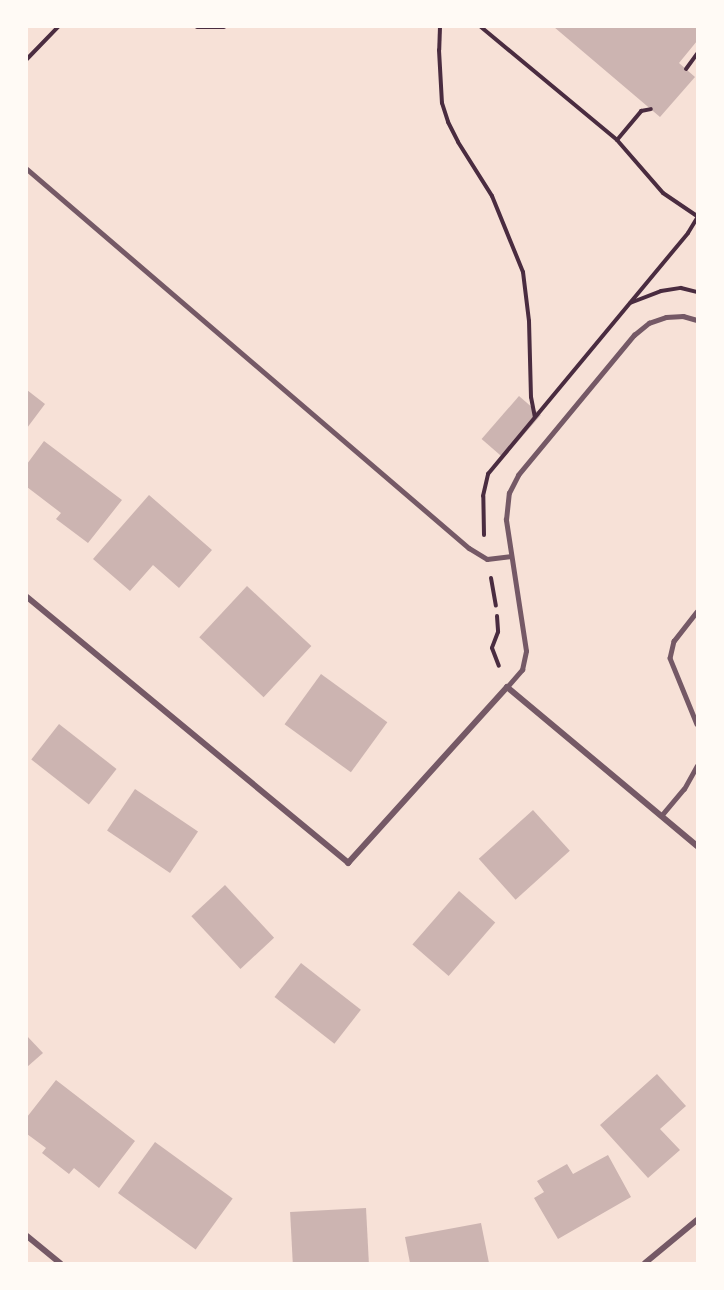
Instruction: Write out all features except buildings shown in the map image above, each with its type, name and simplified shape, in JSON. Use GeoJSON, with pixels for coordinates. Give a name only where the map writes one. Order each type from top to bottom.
{"type":"FeatureCollection","features":[{"type":"Feature","properties":{"kind":"street"},"geometry":{"type":"LineString","coordinates":[[27,597],[348,863],[507,687],[697,846]]}},
{"type":"Feature","properties":{"kind":"street"},"geometry":{"type":"LineString","coordinates":[[645,1263],[697,1220]]}},
{"type":"Feature","properties":{"kind":"street"},"geometry":{"type":"LineString","coordinates":[[27,1236],[60,1263]]}},
{"type":"Feature","properties":{"kind":"lane"},"geometry":{"type":"LineString","coordinates":[[27,169],[469,548],[487,559],[511,556]]}},
{"type":"Feature","properties":{"kind":"lane"},"geometry":{"type":"LineString","coordinates":[[507,687],[522,670],[526,651],[506,520],[510,493],[518,475],[633,335],[649,323],[666,317],[683,316],[697,320]]}},
{"type":"Feature","properties":{"kind":"lane"},"geometry":{"type":"LineString","coordinates":[[697,612],[674,641],[670,658],[697,724]]}},
{"type":"Feature","properties":{"kind":"lane"},"geometry":{"type":"LineString","coordinates":[[661,816],[684,789],[697,766]]}},
{"type":"Feature","properties":{"kind":"path"},"geometry":{"type":"LineString","coordinates":[[27,59],[58,27]]}},
{"type":"Feature","properties":{"kind":"path"},"geometry":{"type":"LineString","coordinates":[[197,27],[224,27]]}},
{"type":"Feature","properties":{"kind":"path"},"geometry":{"type":"LineString","coordinates":[[440,27],[442,104],[448,122],[492,196],[523,272],[529,321],[531,397],[535,417]]}},
{"type":"Feature","properties":{"kind":"path"},"geometry":{"type":"LineString","coordinates":[[481,27],[617,140],[663,192],[697,216]]}},
{"type":"Feature","properties":{"kind":"path"},"geometry":{"type":"LineString","coordinates":[[686,69],[697,54]]}},
{"type":"Feature","properties":{"kind":"path"},"geometry":{"type":"LineString","coordinates":[[617,140],[641,111],[651,109]]}},
{"type":"Feature","properties":{"kind":"path"},"geometry":{"type":"LineString","coordinates":[[630,303],[661,291],[681,288],[697,292]]}}]}
